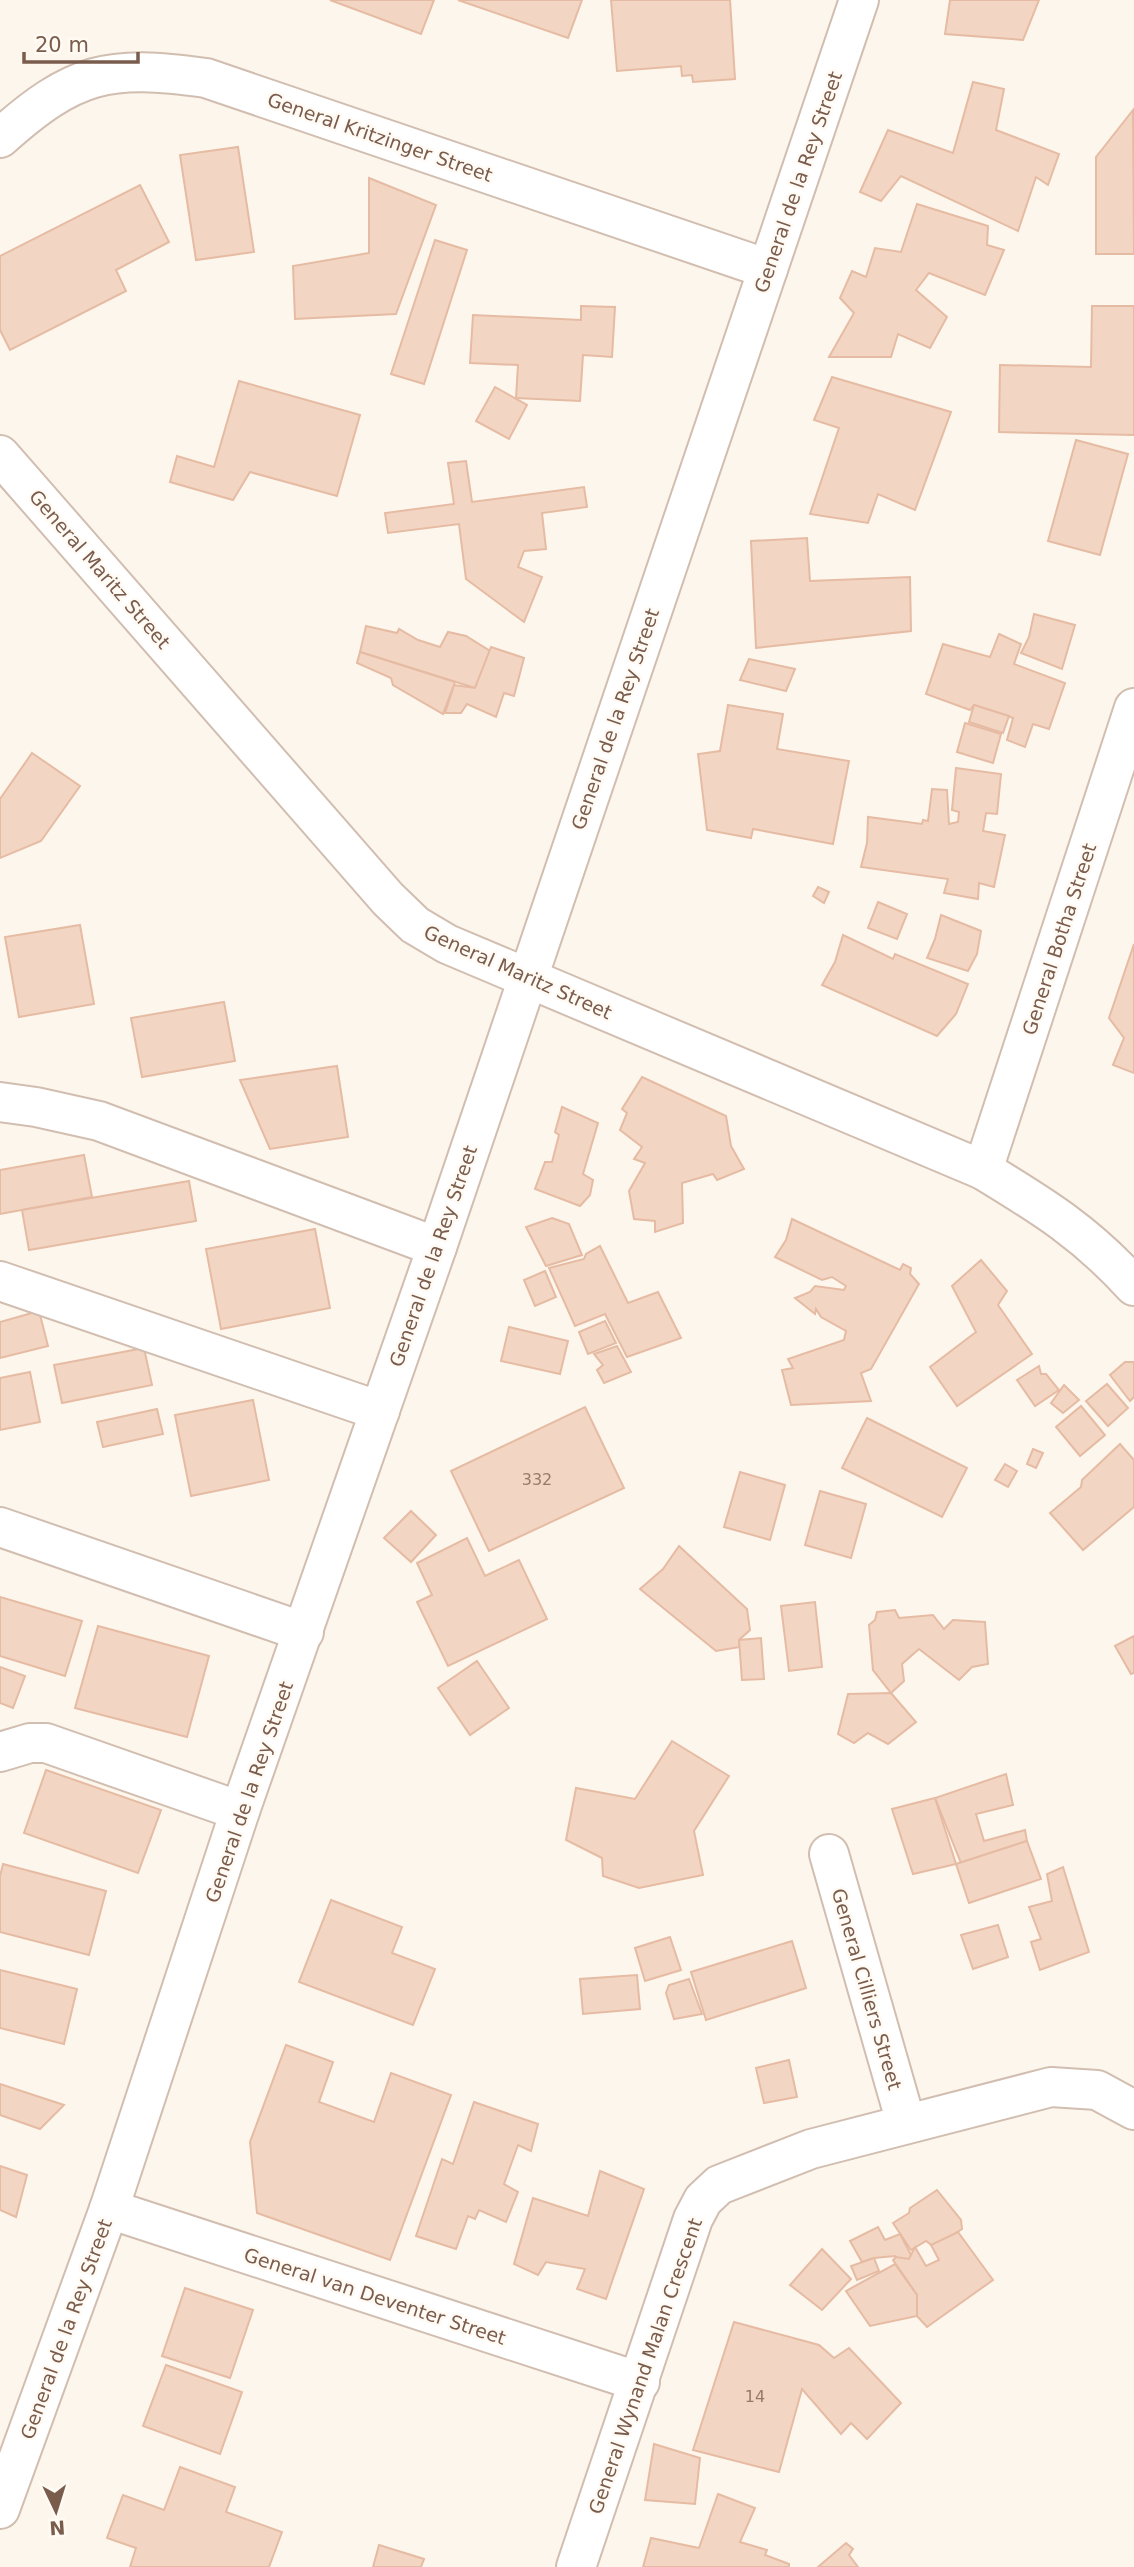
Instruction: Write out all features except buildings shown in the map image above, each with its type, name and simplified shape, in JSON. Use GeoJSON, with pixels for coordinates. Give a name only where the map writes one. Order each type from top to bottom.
{"type":"FeatureCollection","features":[{"type":"Feature","properties":{"kind":"street","name":"General de la Rey Street"},"geometry":{"type":"LineString","coordinates":[[0,2509],[109,2210],[240,1811],[437,1247],[859,0]]}},
{"type":"Feature","properties":{"kind":"street","name":"General Kritzinger Street"},"geometry":{"type":"LineString","coordinates":[[0,138],[58,92],[95,76],[126,72],[166,72],[206,78],[768,269]]}},
{"type":"Feature","properties":{"kind":"street","name":"General Maritz Street"},"geometry":{"type":"LineString","coordinates":[[0,455],[388,898],[415,925],[436,938],[527,979],[983,1170],[1050,1210],[1082,1234],[1134,1286]]}},
{"type":"Feature","properties":{"kind":"street","name":"General Botha Street"},"geometry":{"type":"LineString","coordinates":[[983,1170],[1134,708]]}},
{"type":"Feature","properties":{"kind":"street"},"geometry":{"type":"LineString","coordinates":[[0,1102],[99,1121],[437,1247]]}},
{"type":"Feature","properties":{"kind":"street"},"geometry":{"type":"LineString","coordinates":[[0,1281],[380,1411]]}},
{"type":"Feature","properties":{"kind":"street"},"geometry":{"type":"LineString","coordinates":[[0,1527],[304,1632]]}},
{"type":"Feature","properties":{"kind":"street"},"geometry":{"type":"LineString","coordinates":[[0,1752],[30,1742],[46,1743],[240,1811]]}},
{"type":"Feature","properties":{"kind":"street","name":"General Cilliers Street"},"geometry":{"type":"LineString","coordinates":[[829,1854],[906,2123]]}},
{"type":"Feature","properties":{"kind":"street","name":"General Wynand Malan Crescent"},"geometry":{"type":"LineString","coordinates":[[576,2567],[693,2219],[703,2200],[719,2185],[811,2149],[1051,2087],[1097,2090],[1134,2110]]}},
{"type":"Feature","properties":{"kind":"street","name":"General van Deventer Street"},"geometry":{"type":"LineString","coordinates":[[109,2210],[640,2382]]}}]}
